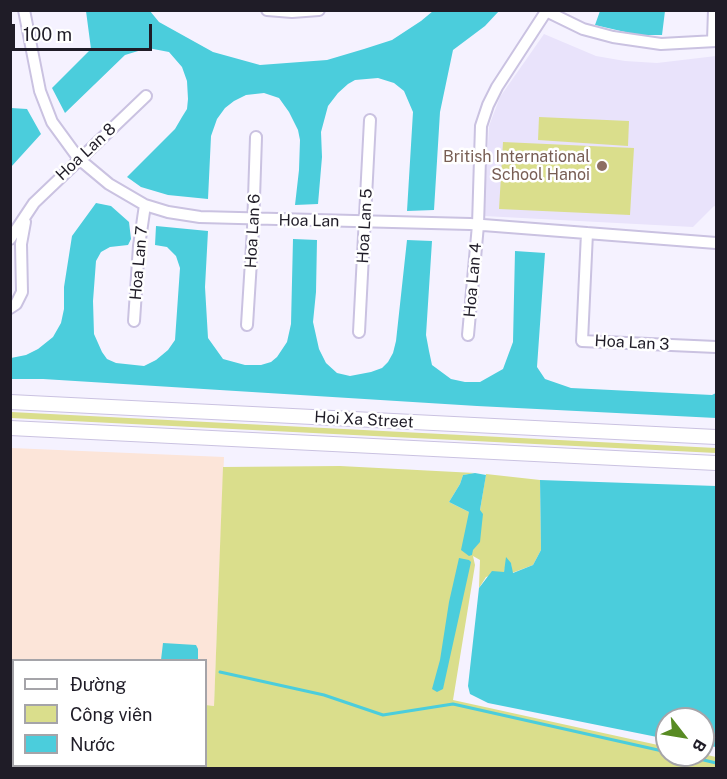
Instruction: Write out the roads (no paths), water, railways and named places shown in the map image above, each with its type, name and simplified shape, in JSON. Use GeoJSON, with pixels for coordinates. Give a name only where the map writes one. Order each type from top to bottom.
{"type":"FeatureCollection","features":[{"type":"Feature","properties":{"kind":"main road","name":"Hoi Xa Street"},"geometry":{"type":"LineString","coordinates":[[10,402],[717,437]]}},
{"type":"Feature","properties":{"kind":"main road","name":"Hoi Xa Street"},"geometry":{"type":"LineString","coordinates":[[10,428],[717,463]]}},
{"type":"Feature","properties":{"kind":"street","name":"Hoa Lan"},"geometry":{"type":"LineString","coordinates":[[24,10],[40,91],[52,122],[79,159],[109,184],[145,205],[168,212],[200,217],[478,225],[717,243]]}},
{"type":"Feature","properties":{"kind":"street"},"geometry":{"type":"LineString","coordinates":[[267,10],[292,12],[319,10]]}},
{"type":"Feature","properties":{"kind":"street"},"geometry":{"type":"LineString","coordinates":[[545,11],[583,29],[613,38],[661,44],[715,41],[714,10]]}},
{"type":"Feature","properties":{"kind":"street","name":"Hoa Lan 4"},"geometry":{"type":"LineString","coordinates":[[468,335],[478,225],[481,126],[497,87],[545,11]]}},
{"type":"Feature","properties":{"kind":"street","name":"Hoa Lan 8"},"geometry":{"type":"LineString","coordinates":[[10,239],[34,203],[146,96]]}},
{"type":"Feature","properties":{"kind":"street","name":"Hoa Lan 5"},"geometry":{"type":"LineString","coordinates":[[359,332],[370,120]]}},
{"type":"Feature","properties":{"kind":"street","name":"Hoa Lan 6"},"geometry":{"type":"LineString","coordinates":[[247,325],[254,220],[256,137]]}},
{"type":"Feature","properties":{"kind":"street","name":"Hoa Lan 7"},"geometry":{"type":"LineString","coordinates":[[134,321],[139,246],[145,205]]}},
{"type":"Feature","properties":{"kind":"street"},"geometry":{"type":"LineString","coordinates":[[10,308],[16,304],[22,292],[22,230],[28,210]]}},
{"type":"Feature","properties":{"kind":"street","name":"Hoa Lan 3"},"geometry":{"type":"LineString","coordinates":[[587,233],[582,341],[717,347]]}},
{"type":"Feature","properties":{"kind":"water"},"geometry":{"type":"Polygon","coordinates":[[[86,11],[150,11],[159,22],[213,52],[260,65],[327,60],[364,49],[392,40],[433,11],[499,11],[485,26],[453,50],[440,112],[434,210],[407,211],[413,112],[404,91],[394,83],[378,78],[355,80],[338,93],[328,106],[321,132],[322,157],[318,204],[295,205],[299,170],[298,130],[279,98],[264,93],[246,95],[234,101],[217,119],[211,136],[208,199],[168,195],[141,187],[127,177],[175,129],[187,109],[187,81],[182,67],[169,52],[148,48],[125,55],[65,113],[52,88],[91,49],[86,11]]]}},
{"type":"Feature","properties":{"kind":"water"},"geometry":{"type":"Polygon","coordinates":[[[600,11],[665,11],[662,35],[638,35],[595,25],[600,11]]]}},
{"type":"Feature","properties":{"kind":"water"},"geometry":{"type":"Polygon","coordinates":[[[11,108],[27,109],[41,134],[11,167],[11,108]]]}},
{"type":"Feature","properties":{"kind":"water"},"geometry":{"type":"Polygon","coordinates":[[[96,203],[111,206],[129,222],[131,239],[128,245],[110,247],[101,252],[96,261],[93,301],[94,334],[107,359],[116,363],[144,366],[168,350],[175,340],[180,268],[176,256],[167,247],[155,245],[156,226],[208,231],[205,287],[208,338],[223,359],[245,365],[261,365],[271,362],[287,342],[291,324],[293,239],[317,240],[313,322],[319,349],[326,363],[337,373],[350,376],[382,368],[388,362],[396,341],[407,240],[432,241],[426,335],[432,365],[451,379],[480,382],[503,369],[513,342],[515,251],[545,253],[537,367],[545,379],[571,388],[712,395],[716,393],[716,418],[11,379],[11,358],[26,355],[38,349],[53,337],[61,323],[72,236],[96,203]]]}},
{"type":"Feature","properties":{"kind":"water"},"geometry":{"type":"Polygon","coordinates":[[[475,473],[486,475],[480,510],[483,514],[480,542],[469,556],[461,550],[469,512],[449,502],[463,475],[475,473]]]}},
{"type":"Feature","properties":{"kind":"water"},"geometry":{"type":"Polygon","coordinates":[[[540,480],[716,486],[716,747],[715,707],[655,707],[655,737],[488,703],[470,694],[468,686],[479,588],[492,571],[504,572],[506,557],[511,563],[513,573],[533,565],[541,550],[540,480]]]}},
{"type":"Feature","properties":{"kind":"water"},"geometry":{"type":"Polygon","coordinates":[[[459,558],[471,562],[443,689],[437,692],[432,689],[440,660],[459,558]]]}},
{"type":"Feature","properties":{"kind":"water"},"geometry":{"type":"Polygon","coordinates":[[[163,643],[196,645],[198,649],[198,659],[161,659],[163,643]]]}},
{"type":"Feature","properties":{"kind":"waterway"},"geometry":{"type":"LineString","coordinates":[[220,672],[324,695],[383,715],[453,704],[655,749]]}},
{"type":"Feature","properties":{"kind":"place","name":"British International School Hanoi"},"geometry":{"type":"Point","coordinates":[602,166]}}]}
